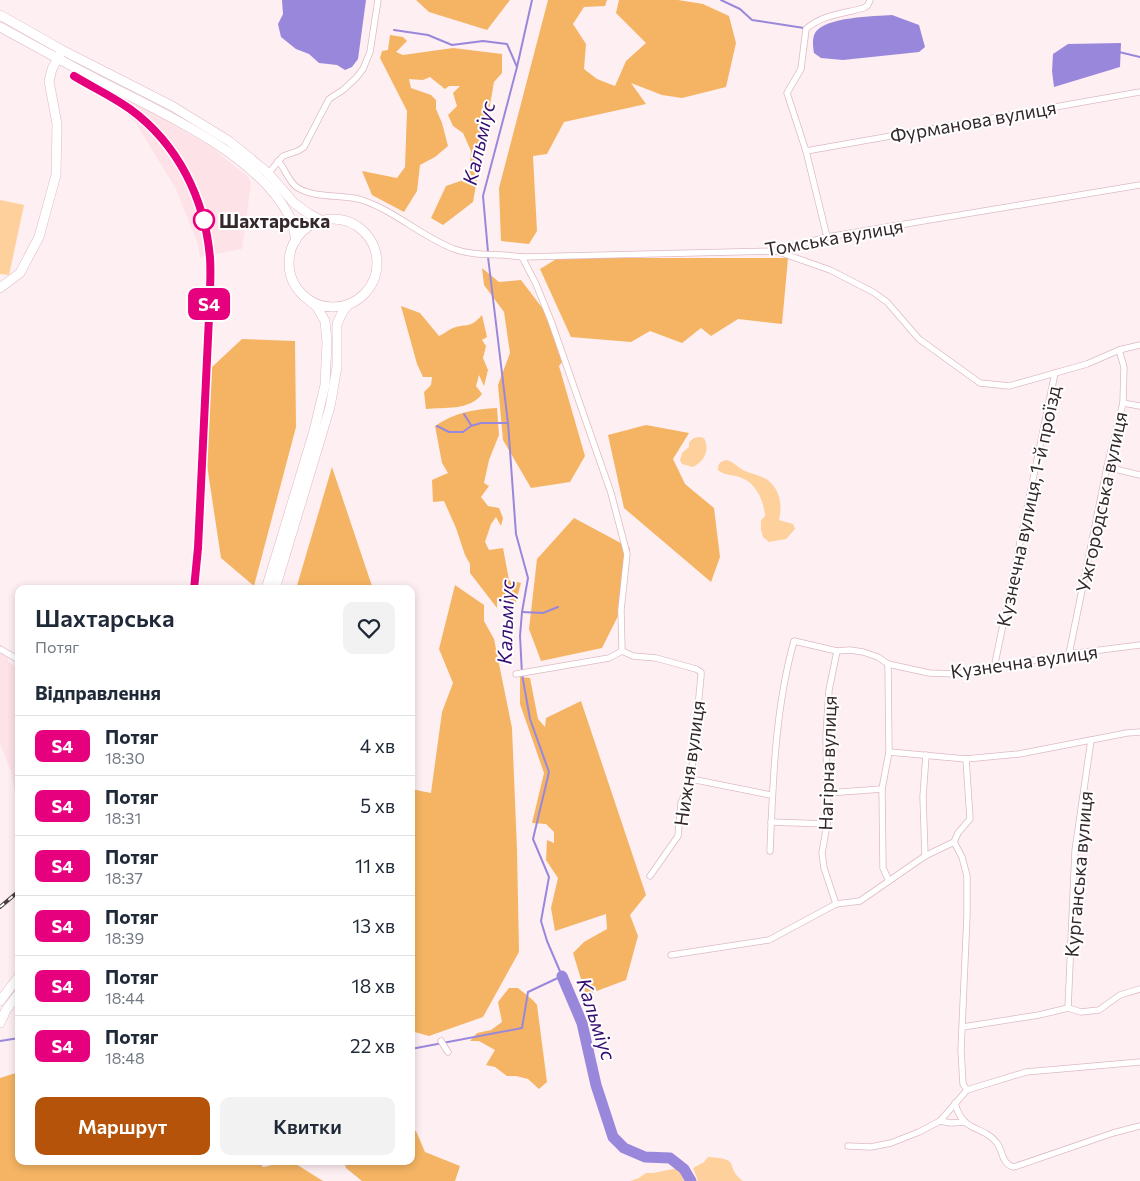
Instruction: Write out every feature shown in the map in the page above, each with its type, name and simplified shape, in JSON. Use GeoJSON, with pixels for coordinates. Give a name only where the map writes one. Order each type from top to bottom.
{"type":"FeatureCollection","features":[{"type":"Feature","properties":{"kind":"main road"},"geometry":{"type":"LineString","coordinates":[[0,15],[62,50],[172,106],[229,141],[268,172],[294,203],[322,221]]}},
{"type":"Feature","properties":{"kind":"main road"},"geometry":{"type":"LineString","coordinates":[[0,27],[57,59],[167,115],[226,149],[262,180],[280,201],[293,224],[296,240]]}},
{"type":"Feature","properties":{"kind":"main road"},"geometry":{"type":"LineString","coordinates":[[0,288],[20,273],[40,237],[56,175],[57,124],[49,81],[52,69],[62,50]]}},
{"type":"Feature","properties":{"kind":"main road"},"geometry":{"type":"LineString","coordinates":[[267,585],[314,431],[325,385],[326,327],[323,316],[317,307],[304,296],[296,286],[291,275],[289,263],[291,251],[296,240],[307,228],[322,221],[334,219],[346,221],[357,226],[373,244],[377,255],[377,268],[372,285],[360,298],[342,307],[325,307],[310,301],[304,296]]}},
{"type":"Feature","properties":{"kind":"main road"},"geometry":{"type":"LineString","coordinates":[[276,585],[330,407],[337,367],[338,324],[343,311],[349,304]]}},
{"type":"Feature","properties":{"kind":"main road"},"geometry":{"type":"LineString","coordinates":[[0,1001],[15,981]]}},
{"type":"Feature","properties":{"kind":"main road"},"geometry":{"type":"LineString","coordinates":[[0,1023],[6,1010],[15,998]]}},
{"type":"Feature","properties":{"kind":"street"},"geometry":{"type":"LineString","coordinates":[[262,180],[283,156],[304,147],[329,99],[343,90],[356,78],[362,69],[370,52],[378,0]]}},
{"type":"Feature","properties":{"kind":"street"},"geometry":{"type":"LineString","coordinates":[[827,237],[806,151],[787,94],[801,69],[806,29],[815,21],[829,15],[864,8],[868,6],[870,0]]}},
{"type":"Feature","properties":{"kind":"street","name":"Фурманова вулиця"},"geometry":{"type":"LineString","coordinates":[[806,151],[1140,92]]}},
{"type":"Feature","properties":{"kind":"street","name":"Томська вулиця"},"geometry":{"type":"LineString","coordinates":[[278,161],[285,169],[291,182],[298,188],[310,192],[357,198],[366,201],[442,244],[470,254],[522,257],[776,251],[827,237],[1140,185]]}},
{"type":"Feature","properties":{"kind":"street"},"geometry":{"type":"LineString","coordinates":[[776,251],[830,270],[873,292],[887,302],[919,339],[980,383],[1009,386],[1088,364],[1119,350],[1140,345]]}},
{"type":"Feature","properties":{"kind":"street"},"geometry":{"type":"LineString","coordinates":[[516,674],[609,658],[622,651],[621,610],[627,554],[611,493],[553,329],[536,284],[522,257]]}},
{"type":"Feature","properties":{"kind":"street","name":"Ужгородська вулиця"},"geometry":{"type":"LineString","coordinates":[[1070,654],[1107,467],[1123,403],[1124,367],[1119,350]]}},
{"type":"Feature","properties":{"kind":"street","name":"Кузнечна вулиця, 1-й проїзд"},"geometry":{"type":"LineString","coordinates":[[994,668],[1055,373]]}},
{"type":"Feature","properties":{"kind":"street"},"geometry":{"type":"LineString","coordinates":[[1123,403],[1140,406]]}},
{"type":"Feature","properties":{"kind":"street"},"geometry":{"type":"LineString","coordinates":[[1107,467],[1140,475]]}},
{"type":"Feature","properties":{"kind":"street","name":"Кузнечна вулиця"},"geometry":{"type":"LineString","coordinates":[[771,795],[776,742],[788,662],[794,641],[837,651],[863,652],[878,657],[888,664],[929,673],[956,674],[1140,644]]}},
{"type":"Feature","properties":{"kind":"street"},"geometry":{"type":"LineString","coordinates":[[0,649],[15,658]]}},
{"type":"Feature","properties":{"kind":"street","name":"Нижня вулиця"},"geometry":{"type":"LineString","coordinates":[[622,651],[633,656],[656,658],[696,669],[702,676],[690,779],[681,803],[678,836],[650,876]]}},
{"type":"Feature","properties":{"kind":"street","name":"Нагірна вулиця"},"geometry":{"type":"LineString","coordinates":[[836,904],[824,868],[822,853],[829,813],[826,735],[829,690],[837,651]]}},
{"type":"Feature","properties":{"kind":"street"},"geometry":{"type":"LineString","coordinates":[[888,664],[889,752],[882,789],[883,868],[889,881]]}},
{"type":"Feature","properties":{"kind":"street"},"geometry":{"type":"LineString","coordinates":[[889,752],[966,759],[1019,754],[1140,732]]}},
{"type":"Feature","properties":{"kind":"street","name":"Курганська вулиця"},"geometry":{"type":"LineString","coordinates":[[1068,1008],[1075,851],[1092,740]]}},
{"type":"Feature","properties":{"kind":"street"},"geometry":{"type":"LineString","coordinates":[[925,856],[923,797],[926,756]]}},
{"type":"Feature","properties":{"kind":"street"},"geometry":{"type":"LineString","coordinates":[[671,955],[769,940],[836,904],[860,901],[925,856],[954,842],[958,833],[970,819],[966,759]]}},
{"type":"Feature","properties":{"kind":"street"},"geometry":{"type":"LineString","coordinates":[[690,779],[771,795],[770,851]]}},
{"type":"Feature","properties":{"kind":"street"},"geometry":{"type":"LineString","coordinates":[[827,792],[882,789]]}},
{"type":"Feature","properties":{"kind":"street"},"geometry":{"type":"LineString","coordinates":[[771,822],[826,824]]}},
{"type":"Feature","properties":{"kind":"street"},"geometry":{"type":"LineString","coordinates":[[954,842],[962,857],[967,876],[962,1069],[963,1084],[967,1090]]}},
{"type":"Feature","properties":{"kind":"street"},"geometry":{"type":"LineString","coordinates":[[963,1027],[1038,1015],[1068,1008],[1081,1012],[1099,1010],[1120,995],[1140,989]]}},
{"type":"Feature","properties":{"kind":"street"},"geometry":{"type":"LineString","coordinates":[[441,1041],[448,1052]]}},
{"type":"Feature","properties":{"kind":"street"},"geometry":{"type":"LineString","coordinates":[[848,1146],[871,1147],[891,1143],[940,1121],[967,1090],[1026,1072],[1140,1062]]}},
{"type":"Feature","properties":{"kind":"street"},"geometry":{"type":"LineString","coordinates":[[955,1103],[959,1117],[997,1143],[1006,1163],[1009,1167],[1014,1168],[1113,1133],[1140,1126]]}},
{"type":"Feature","properties":{"kind":"street"},"geometry":{"type":"LineString","coordinates":[[940,1121],[958,1124],[965,1122]]}},
{"type":"Feature","properties":{"kind":"shaded area"},"geometry":{"type":"Polygon","coordinates":[[[282,0],[366,0],[358,59],[352,67],[345,70],[337,65],[319,63],[309,54],[296,49],[281,37],[278,24],[283,14],[282,0]]]}},
{"type":"Feature","properties":{"kind":"shaded area"},"geometry":{"type":"Polygon","coordinates":[[[416,0],[510,0],[487,30],[429,12],[416,0]]]}},
{"type":"Feature","properties":{"kind":"shaded area"},"geometry":{"type":"Polygon","coordinates":[[[548,0],[607,0],[605,6],[584,7],[573,24],[586,44],[584,69],[597,79],[615,86],[626,61],[646,43],[616,13],[619,0],[678,0],[703,4],[729,16],[736,43],[726,87],[682,98],[662,95],[631,83],[646,104],[564,122],[547,154],[533,156],[537,231],[529,244],[501,241],[499,188],[548,0]]]}},
{"type":"Feature","properties":{"kind":"shaded area"},"geometry":{"type":"Polygon","coordinates":[[[892,15],[919,25],[925,47],[919,52],[843,60],[821,58],[814,53],[813,40],[815,33],[828,24],[851,18],[892,15]]]}},
{"type":"Feature","properties":{"kind":"shaded area"},"geometry":{"type":"Polygon","coordinates":[[[390,35],[403,37],[407,41],[396,52],[403,55],[453,48],[502,54],[502,73],[494,82],[473,202],[443,225],[431,218],[446,186],[469,178],[471,151],[463,133],[453,126],[448,115],[457,106],[453,93],[460,86],[449,86],[445,89],[430,77],[423,80],[409,79],[411,88],[431,95],[436,100],[436,109],[448,146],[435,157],[420,165],[417,191],[404,212],[372,195],[362,171],[397,178],[405,167],[407,111],[380,58],[382,51],[388,50],[390,35]]]}},
{"type":"Feature","properties":{"kind":"shaded area"},"geometry":{"type":"Polygon","coordinates":[[[1121,43],[1120,67],[1054,87],[1052,71],[1053,54],[1068,44],[1121,43]]]}},
{"type":"Feature","properties":{"kind":"shaded area"},"geometry":{"type":"Polygon","coordinates":[[[74,75],[147,109],[211,147],[248,177],[251,183],[242,249],[200,257],[198,244],[176,189],[136,123],[116,104],[72,78],[74,75]]]}},
{"type":"Feature","properties":{"kind":"shaded area"},"geometry":{"type":"Polygon","coordinates":[[[0,200],[24,205],[9,275],[0,274],[0,200]]]}},
{"type":"Feature","properties":{"kind":"shaded area"},"geometry":{"type":"Polygon","coordinates":[[[558,258],[788,258],[782,324],[738,319],[711,336],[701,328],[682,343],[650,331],[631,342],[571,337],[540,269],[558,258]]]}},
{"type":"Feature","properties":{"kind":"shaded area"},"geometry":{"type":"Polygon","coordinates":[[[482,268],[499,282],[521,280],[543,309],[563,361],[559,366],[585,456],[570,482],[531,488],[503,440],[498,385],[510,353],[504,312],[484,285],[482,268]]]}},
{"type":"Feature","properties":{"kind":"shaded area"},"geometry":{"type":"Polygon","coordinates":[[[401,306],[420,313],[439,336],[453,328],[471,324],[482,315],[487,337],[482,340],[486,346],[483,358],[488,370],[484,386],[479,375],[476,386],[482,394],[477,399],[464,406],[426,409],[424,392],[431,385],[432,377],[423,377],[417,364],[401,306]]]}},
{"type":"Feature","properties":{"kind":"shaded area"},"geometry":{"type":"Polygon","coordinates":[[[242,339],[295,341],[296,427],[254,585],[221,558],[207,465],[211,368],[242,339]]]}},
{"type":"Feature","properties":{"kind":"shaded area"},"geometry":{"type":"Polygon","coordinates":[[[497,408],[499,435],[489,460],[484,483],[489,486],[481,497],[488,506],[499,508],[503,518],[501,526],[496,517],[491,524],[485,542],[489,550],[503,548],[509,580],[521,583],[515,605],[497,598],[497,608],[470,573],[470,564],[444,501],[433,502],[432,480],[448,473],[442,463],[435,426],[464,412],[497,408]]]}},
{"type":"Feature","properties":{"kind":"shaded area"},"geometry":{"type":"Polygon","coordinates":[[[646,425],[689,433],[673,459],[685,484],[714,508],[720,557],[711,582],[624,508],[608,435],[646,425]]]}},
{"type":"Feature","properties":{"kind":"shaded area"},"geometry":{"type":"Polygon","coordinates":[[[699,437],[704,438],[706,442],[705,455],[701,462],[693,467],[682,464],[680,460],[682,453],[689,447],[689,442],[699,437]]]}},
{"type":"Feature","properties":{"kind":"shaded area"},"geometry":{"type":"Polygon","coordinates":[[[726,460],[743,470],[765,479],[774,487],[780,501],[779,520],[793,524],[795,529],[786,539],[769,542],[763,537],[761,520],[765,516],[759,494],[753,485],[741,477],[725,474],[718,470],[720,463],[726,460]]]}},
{"type":"Feature","properties":{"kind":"shaded area"},"geometry":{"type":"Polygon","coordinates":[[[332,467],[372,585],[297,585],[332,467]]]}},
{"type":"Feature","properties":{"kind":"shaded area"},"geometry":{"type":"Polygon","coordinates":[[[574,518],[630,548],[618,616],[602,648],[541,661],[529,629],[537,559],[574,518]]]}},
{"type":"Feature","properties":{"kind":"shaded area"},"geometry":{"type":"Polygon","coordinates":[[[455,585],[484,605],[484,621],[494,639],[512,728],[519,952],[483,1017],[429,1036],[415,1032],[415,790],[431,793],[442,712],[453,683],[439,649],[455,585]]]}},
{"type":"Feature","properties":{"kind":"shaded area"},"geometry":{"type":"Polygon","coordinates":[[[0,652],[8,658],[8,662],[15,666],[15,794],[11,771],[0,744],[0,652]]]}},
{"type":"Feature","properties":{"kind":"shaded area"},"geometry":{"type":"Polygon","coordinates":[[[520,677],[530,678],[538,719],[545,727],[546,718],[581,701],[646,895],[630,915],[638,936],[626,980],[586,995],[573,953],[584,942],[607,929],[606,914],[555,931],[551,908],[558,878],[546,860],[547,840],[554,843],[554,832],[546,824],[532,823],[544,773],[520,704],[520,677]]]}},
{"type":"Feature","properties":{"kind":"shaded area"},"geometry":{"type":"Polygon","coordinates":[[[509,988],[518,988],[537,1005],[547,1082],[539,1089],[528,1079],[507,1076],[495,1067],[486,1065],[495,1050],[479,1041],[470,1041],[477,1033],[491,1030],[502,1022],[498,1002],[509,988]]]}},
{"type":"Feature","properties":{"kind":"shaded area"},"geometry":{"type":"Polygon","coordinates":[[[15,1073],[15,1165],[262,1165],[263,1167],[297,1165],[323,1181],[0,1181],[0,1078],[15,1073]]]}},
{"type":"Feature","properties":{"kind":"shaded area"},"geometry":{"type":"Polygon","coordinates":[[[415,1131],[425,1152],[460,1166],[455,1181],[362,1181],[346,1168],[345,1165],[415,1165],[415,1131]]]}},
{"type":"Feature","properties":{"kind":"shaded area"},"geometry":{"type":"Polygon","coordinates":[[[708,1157],[726,1159],[730,1162],[737,1176],[743,1181],[698,1181],[693,1168],[704,1162],[708,1157]]]}},
{"type":"Feature","properties":{"kind":"shaded area"},"geometry":{"type":"Polygon","coordinates":[[[678,1168],[684,1181],[630,1181],[646,1173],[678,1168]]]}},
{"type":"Feature","properties":{"kind":"waterway","name":"Кальміус"},"geometry":{"type":"LineString","coordinates":[[488,252],[483,196],[517,67],[532,0]]}},
{"type":"Feature","properties":{"kind":"waterway"},"geometry":{"type":"LineString","coordinates":[[721,0],[740,9],[752,20],[804,28]]}},
{"type":"Feature","properties":{"kind":"waterway"},"geometry":{"type":"LineString","coordinates":[[394,30],[428,35],[452,45],[483,41],[507,44],[517,67]]}},
{"type":"Feature","properties":{"kind":"waterway"},"geometry":{"type":"LineString","coordinates":[[1119,52],[1140,57]]}},
{"type":"Feature","properties":{"kind":"waterway","name":"Кальміус"},"geometry":{"type":"LineString","coordinates":[[415,1048],[522,1028],[528,992],[562,976],[547,941],[541,921],[549,877],[533,839],[549,772],[530,719],[522,674],[520,636],[528,578],[516,534],[508,423],[488,257]]}},
{"type":"Feature","properties":{"kind":"waterway"},"geometry":{"type":"LineString","coordinates":[[464,414],[471,425]]}},
{"type":"Feature","properties":{"kind":"waterway"},"geometry":{"type":"LineString","coordinates":[[437,426],[449,432],[463,432],[471,426],[481,423],[508,423]]}},
{"type":"Feature","properties":{"kind":"waterway"},"geometry":{"type":"LineString","coordinates":[[522,612],[543,613],[558,607]]}},
{"type":"Feature","properties":{"kind":"waterway","name":"Кальміус"},"geometry":{"type":"LineString","coordinates":[[562,976],[582,1023],[596,1085],[613,1137],[624,1148],[645,1157],[670,1158],[684,1169],[691,1181]]}},
{"type":"Feature","properties":{"kind":"waterway"},"geometry":{"type":"LineString","coordinates":[[0,1041],[15,1039]]}},
{"type":"Feature","properties":{"kind":"railway"},"geometry":{"type":"LineString","coordinates":[[74,76],[130,109],[162,139],[186,174],[195,194],[207,236],[210,258],[210,296],[198,548],[194,585]]}},
{"type":"Feature","properties":{"kind":"railway"},"geometry":{"type":"LineString","coordinates":[[0,907],[15,894]]}},
{"type":"Feature","properties":{"kind":"train","name":"S4"},"geometry":{"type":"LineString","coordinates":[[74,76],[129,108],[155,131],[172,150],[182,167],[194,191],[204,220],[210,260],[210,296],[198,548],[194,585]]}},
{"type":"Feature","properties":{"kind":"place","name":"Шахтарська"},"geometry":{"type":"Point","coordinates":[204,220]}}]}
